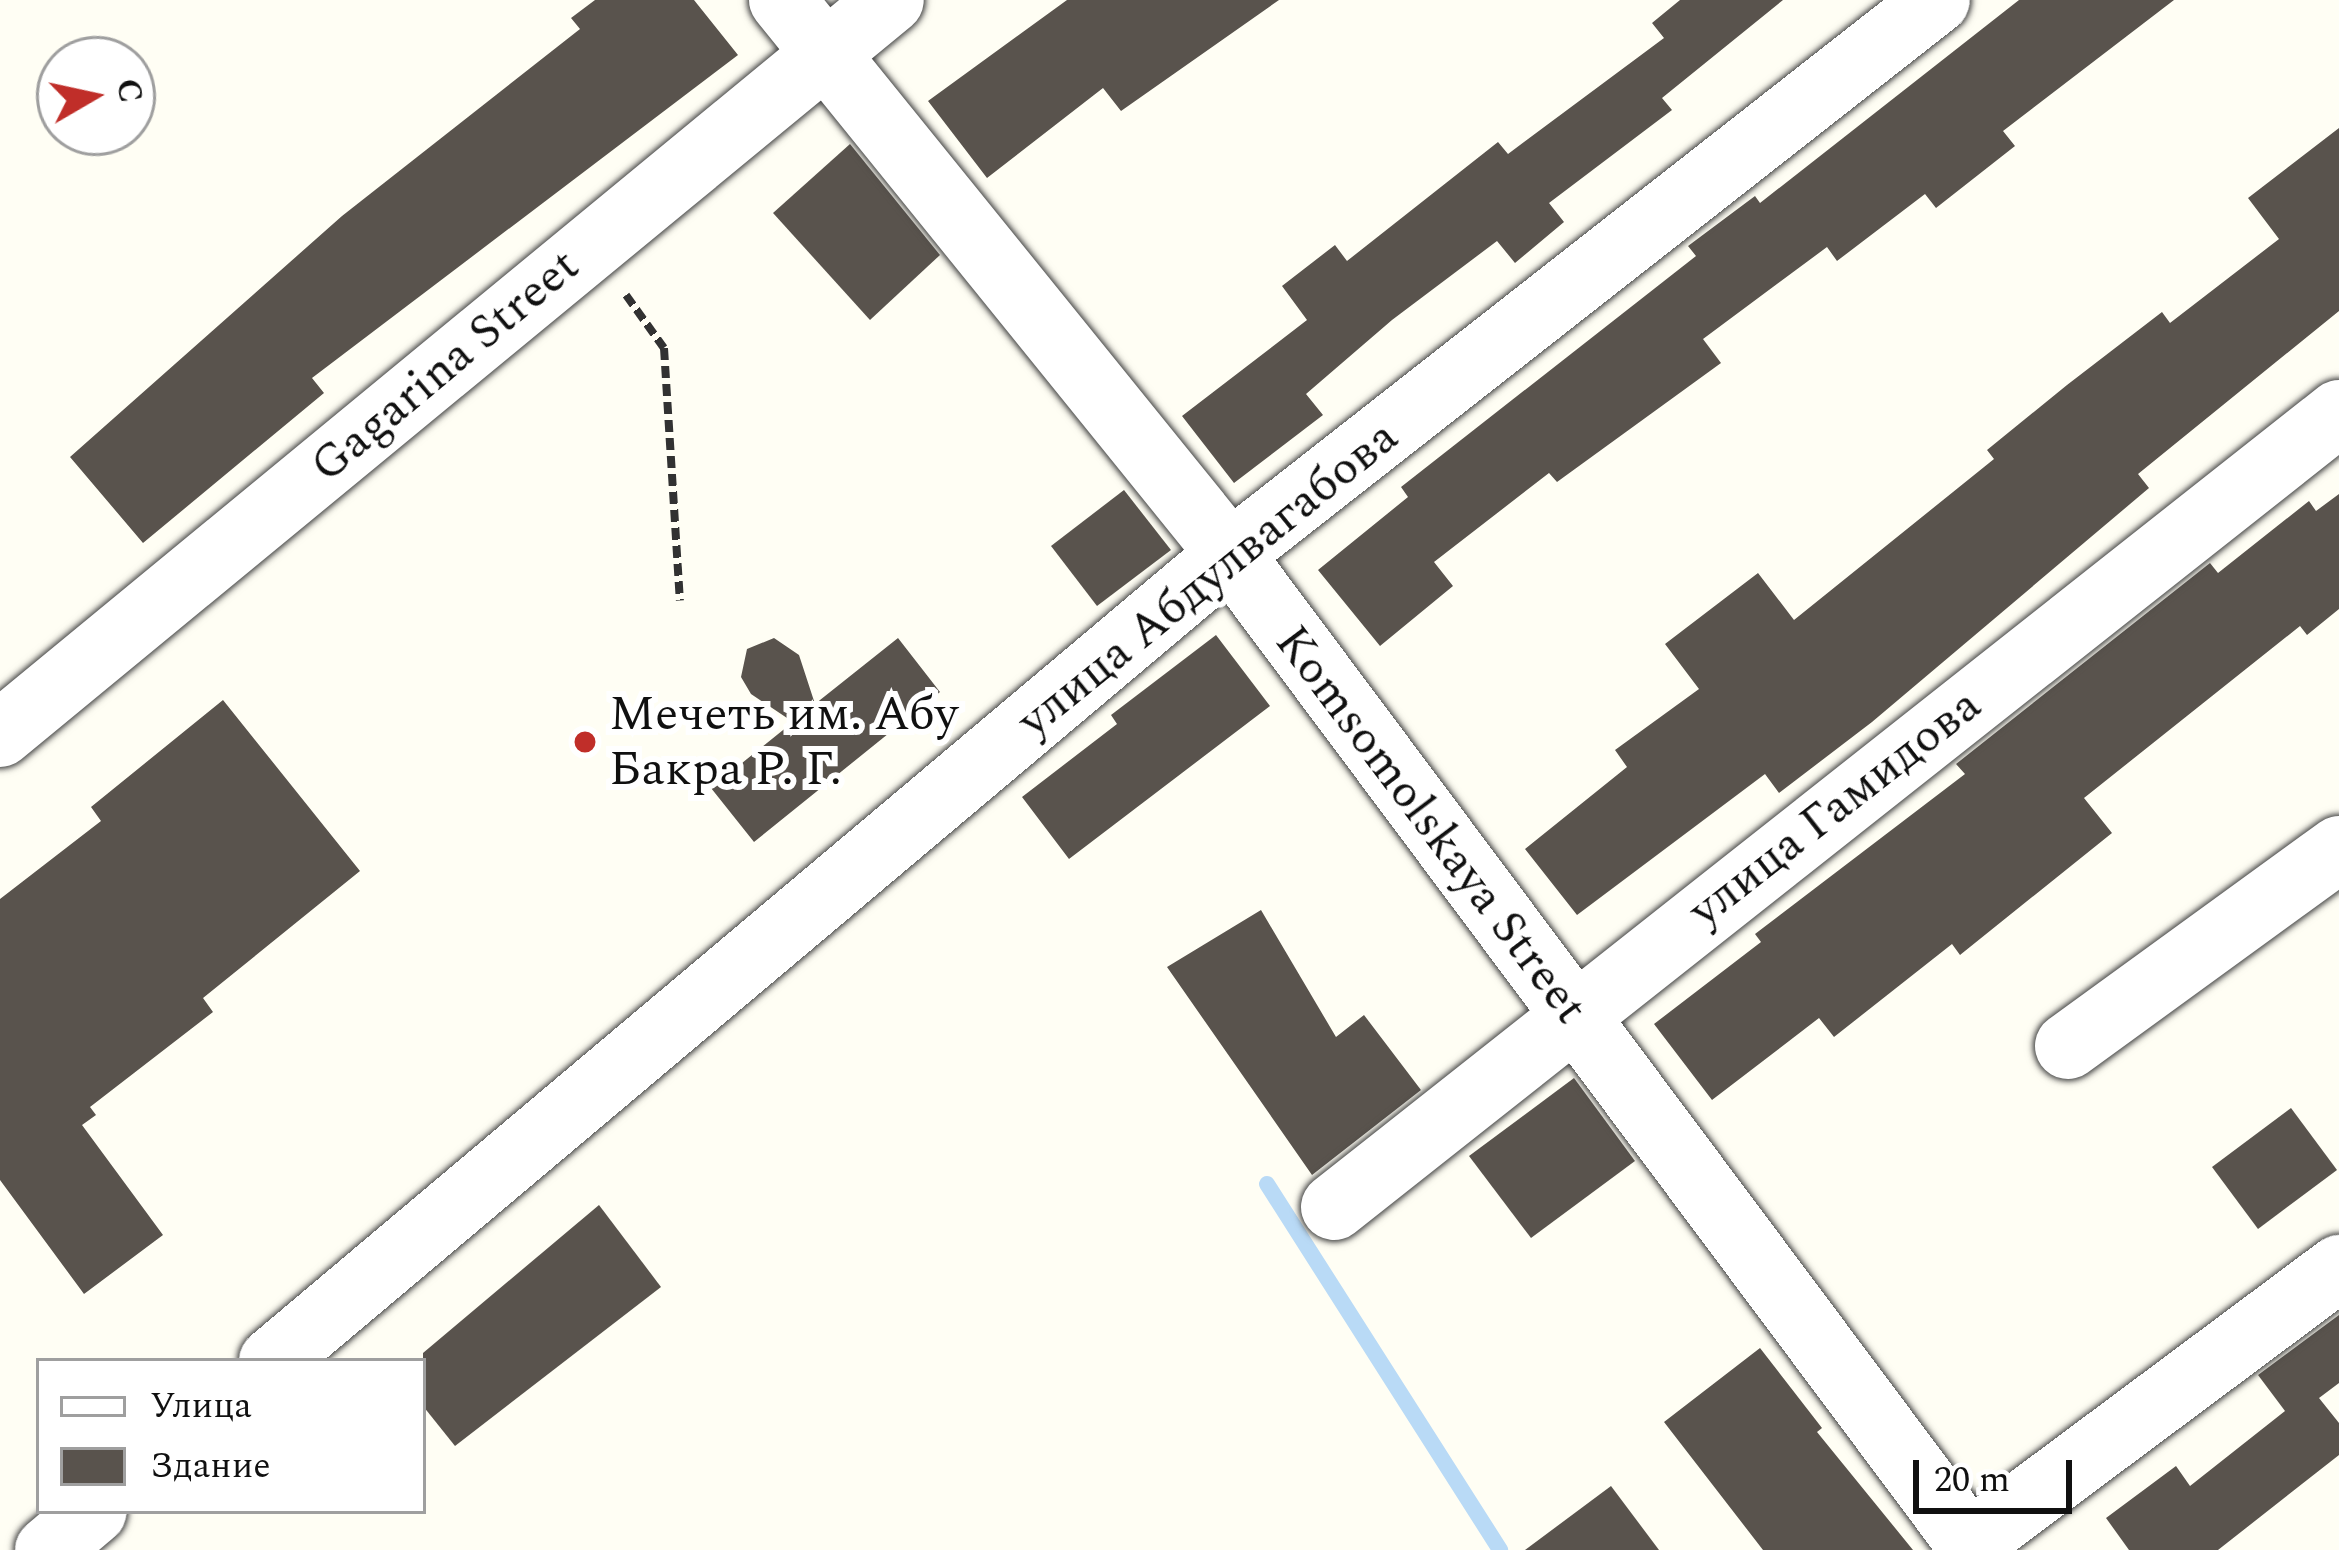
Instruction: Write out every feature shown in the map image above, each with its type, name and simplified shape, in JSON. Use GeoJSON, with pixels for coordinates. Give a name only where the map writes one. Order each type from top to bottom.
{"type":"FeatureCollection","features":[{"type":"Feature","properties":{"kind":"street","name":"Komsomolskaya Street"},"geometry":{"type":"LineString","coordinates":[[782,0],[1230,554],[1971,1547]]}},
{"type":"Feature","properties":{"kind":"street","name":"Gagarina Street"},"geometry":{"type":"LineString","coordinates":[[0,734],[891,0]]}},
{"type":"Feature","properties":{"kind":"street","name":"улица Абдулвагабова"},"geometry":{"type":"LineString","coordinates":[[276,1358],[1230,554],[1937,0]]}},
{"type":"Feature","properties":{"kind":"street","name":"улица Гамидова"},"geometry":{"type":"LineString","coordinates":[[1334,1207],[2339,412]]}},
{"type":"Feature","properties":{"kind":"street"},"geometry":{"type":"LineString","coordinates":[[2068,1046],[2339,849]]}},
{"type":"Feature","properties":{"kind":"street"},"geometry":{"type":"LineString","coordinates":[[1971,1547],[2339,1268]]}},
{"type":"Feature","properties":{"kind":"street"},"geometry":{"type":"LineString","coordinates":[[48,1550],[90,1514]]}},
{"type":"Feature","properties":{"kind":"path"},"geometry":{"type":"LineString","coordinates":[[590,245],[664,348],[680,600]]}},
{"type":"Feature","properties":{"kind":"building"},"geometry":{"type":"Polygon","coordinates":[[[595,0],[694,0],[738,55],[312,378],[324,393],[143,543],[70,457],[342,216],[580,29],[571,18],[595,0]]]}},
{"type":"Feature","properties":{"kind":"building"},"geometry":{"type":"Polygon","coordinates":[[[1067,0],[1279,0],[1121,111],[1103,88],[987,178],[928,101],[1067,0]]]}},
{"type":"Feature","properties":{"kind":"building"},"geometry":{"type":"Polygon","coordinates":[[[1680,0],[1783,0],[1662,98],[1672,110],[1549,203],[1564,222],[1515,263],[1497,241],[1392,320],[1306,394],[1323,415],[1234,483],[1182,416],[1307,320],[1282,286],[1335,245],[1347,261],[1498,142],[1508,154],[1664,38],[1652,23],[1680,0]]]}},
{"type":"Feature","properties":{"kind":"building"},"geometry":{"type":"Polygon","coordinates":[[[2019,0],[2174,0],[2003,131],[2015,146],[1936,208],[1925,194],[1837,261],[1827,247],[1703,339],[1721,363],[1557,482],[1549,473],[1434,562],[1453,586],[1380,646],[1318,570],[1408,497],[1401,487],[1696,256],[1688,246],[1755,196],[1760,203],[2019,0]]]}},
{"type":"Feature","properties":{"kind":"building"},"geometry":{"type":"Polygon","coordinates":[[[2339,128],[2339,311],[2138,474],[2149,488],[1872,722],[1779,793],[1765,774],[1577,915],[1525,849],[1627,767],[1615,750],[1699,689],[1665,644],[1758,573],[1794,620],[1994,459],[1987,450],[2067,385],[2162,312],[2170,323],[2279,239],[2248,198],[2339,128]]]}},
{"type":"Feature","properties":{"kind":"building"},"geometry":{"type":"Polygon","coordinates":[[[850,144],[940,255],[870,320],[773,213],[850,144]]]}},
{"type":"Feature","properties":{"kind":"building"},"geometry":{"type":"Polygon","coordinates":[[[1124,490],[1171,550],[1097,606],[1051,546],[1124,490]]]}},
{"type":"Feature","properties":{"kind":"building"},"geometry":{"type":"Polygon","coordinates":[[[2339,494],[2339,609],[2307,635],[2300,626],[2084,798],[2112,833],[1960,955],[1952,944],[1834,1037],[1819,1018],[1712,1100],[1654,1024],[1761,942],[1755,934],[1965,774],[1956,764],[2210,563],[2218,573],[2309,501],[2316,511],[2339,494]]]}},
{"type":"Feature","properties":{"kind":"building"},"geometry":{"type":"Polygon","coordinates":[[[1216,635],[1270,706],[1069,859],[1022,797],[1117,724],[1111,715],[1216,635]]]}},
{"type":"Feature","properties":{"kind":"building"},"geometry":{"type":"Polygon","coordinates":[[[774,638],[799,655],[815,704],[898,638],[940,692],[754,842],[711,788],[793,722],[751,694],[741,677],[747,649],[774,638]]]}},
{"type":"Feature","properties":{"kind":"building"},"geometry":{"type":"Polygon","coordinates":[[[223,700],[360,871],[203,998],[213,1012],[90,1107],[96,1115],[82,1125],[163,1235],[84,1294],[0,1180],[0,899],[101,821],[91,807],[223,700]]]}},
{"type":"Feature","properties":{"kind":"building"},"geometry":{"type":"Polygon","coordinates":[[[1261,910],[1336,1037],[1364,1015],[1421,1090],[1312,1175],[1167,967],[1261,910]]]}},
{"type":"Feature","properties":{"kind":"building"},"geometry":{"type":"Polygon","coordinates":[[[1574,1078],[1635,1161],[1531,1238],[1469,1156],[1574,1078]]]}},
{"type":"Feature","properties":{"kind":"building"},"geometry":{"type":"Polygon","coordinates":[[[2291,1108],[2337,1170],[2258,1229],[2212,1167],[2291,1108]]]}},
{"type":"Feature","properties":{"kind":"building"},"geometry":{"type":"Polygon","coordinates":[[[599,1205],[661,1287],[455,1446],[426,1410],[423,1353],[599,1205]]]}},
{"type":"Feature","properties":{"kind":"building"},"geometry":{"type":"Polygon","coordinates":[[[2339,1315],[2339,1383],[2319,1398],[2339,1423],[2339,1455],[2218,1550],[2129,1550],[2106,1518],[2176,1466],[2190,1486],[2285,1411],[2258,1375],[2339,1315]]]}},
{"type":"Feature","properties":{"kind":"building"},"geometry":{"type":"Polygon","coordinates":[[[1760,1348],[1822,1428],[1817,1432],[1913,1550],[1763,1550],[1664,1422],[1760,1348]]]}},
{"type":"Feature","properties":{"kind":"building"},"geometry":{"type":"Polygon","coordinates":[[[1611,1486],[1659,1550],[1525,1550],[1611,1486]]]}},
{"type":"Feature","properties":{"kind":"waterway"},"geometry":{"type":"LineString","coordinates":[[1267,1184],[1500,1550]]}},
{"type":"Feature","properties":{"kind":"place","name":"Мечеть им. Абу Бакра Р. Г."},"geometry":{"type":"Point","coordinates":[585,742]}}]}
